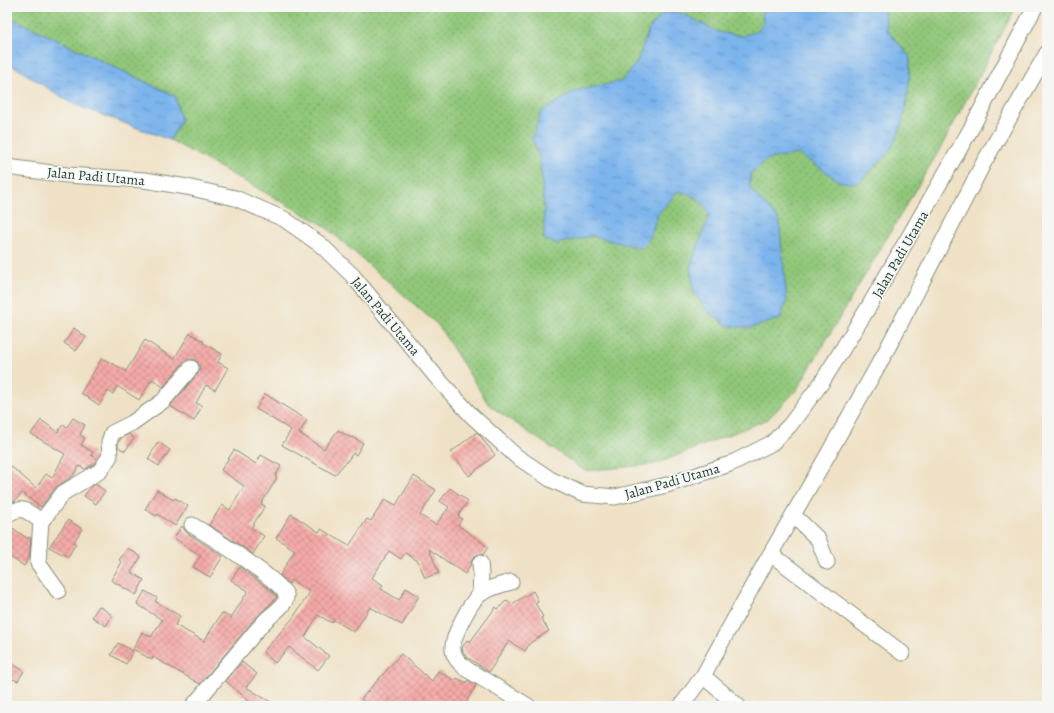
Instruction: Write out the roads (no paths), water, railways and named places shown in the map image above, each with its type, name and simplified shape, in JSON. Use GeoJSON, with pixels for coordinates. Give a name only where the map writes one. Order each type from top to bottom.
{"type":"FeatureCollection","features":[{"type":"Feature","properties":{"kind":"street","name":"Jalan Padi Utama"},"geometry":{"type":"LineString","coordinates":[[7,167],[67,174],[144,180],[187,187],[236,198],[284,219],[322,245],[348,271],[386,314],[438,379],[472,416],[516,456],[550,479],[582,494],[615,497],[667,485],[730,464],[772,443],[790,425],[822,382],[868,308],[972,127],[1035,7]]}},
{"type":"Feature","properties":{"kind":"street"},"geometry":{"type":"LineString","coordinates":[[681,706],[703,676],[885,353],[956,213],[1047,53]]}},
{"type":"Feature","properties":{"kind":"street"},"geometry":{"type":"LineString","coordinates":[[58,590],[38,563],[41,521],[47,516],[53,505],[63,493],[100,471],[110,456],[109,442],[112,433],[132,423],[163,401],[191,368]]}},
{"type":"Feature","properties":{"kind":"street"},"geometry":{"type":"LineString","coordinates":[[7,515],[18,509],[24,510],[41,521]]}},
{"type":"Feature","properties":{"kind":"street"},"geometry":{"type":"LineString","coordinates":[[793,515],[818,539],[827,562]]}},
{"type":"Feature","properties":{"kind":"street"},"geometry":{"type":"LineString","coordinates":[[192,525],[241,557],[265,575],[286,594],[286,598],[279,608],[265,621],[193,706]]}},
{"type":"Feature","properties":{"kind":"street"},"geometry":{"type":"LineString","coordinates":[[771,554],[902,653]]}},
{"type":"Feature","properties":{"kind":"street"},"geometry":{"type":"LineString","coordinates":[[480,563],[480,594]]}},
{"type":"Feature","properties":{"kind":"street"},"geometry":{"type":"LineString","coordinates":[[511,582],[480,594],[470,604],[455,639],[453,649],[460,663],[468,670],[528,706]]}},
{"type":"Feature","properties":{"kind":"street"},"geometry":{"type":"LineString","coordinates":[[703,676],[738,706]]}},
{"type":"Feature","properties":{"kind":"water"},"geometry":{"type":"Polygon","coordinates":[[[762,7],[884,7],[887,30],[910,57],[910,69],[904,117],[896,139],[887,154],[858,183],[840,182],[798,154],[768,159],[751,173],[750,188],[779,220],[787,300],[780,319],[750,328],[729,326],[709,313],[694,293],[690,267],[709,216],[702,202],[688,194],[678,191],[658,214],[650,238],[640,248],[592,236],[556,244],[544,239],[544,210],[540,160],[532,138],[541,112],[575,91],[622,81],[637,62],[649,29],[662,14],[676,12],[688,16],[718,32],[742,36],[758,31],[763,22],[762,7]]]}},
{"type":"Feature","properties":{"kind":"water"},"geometry":{"type":"Polygon","coordinates":[[[7,16],[175,96],[181,121],[170,140],[73,104],[7,62],[7,16]]]}}]}
